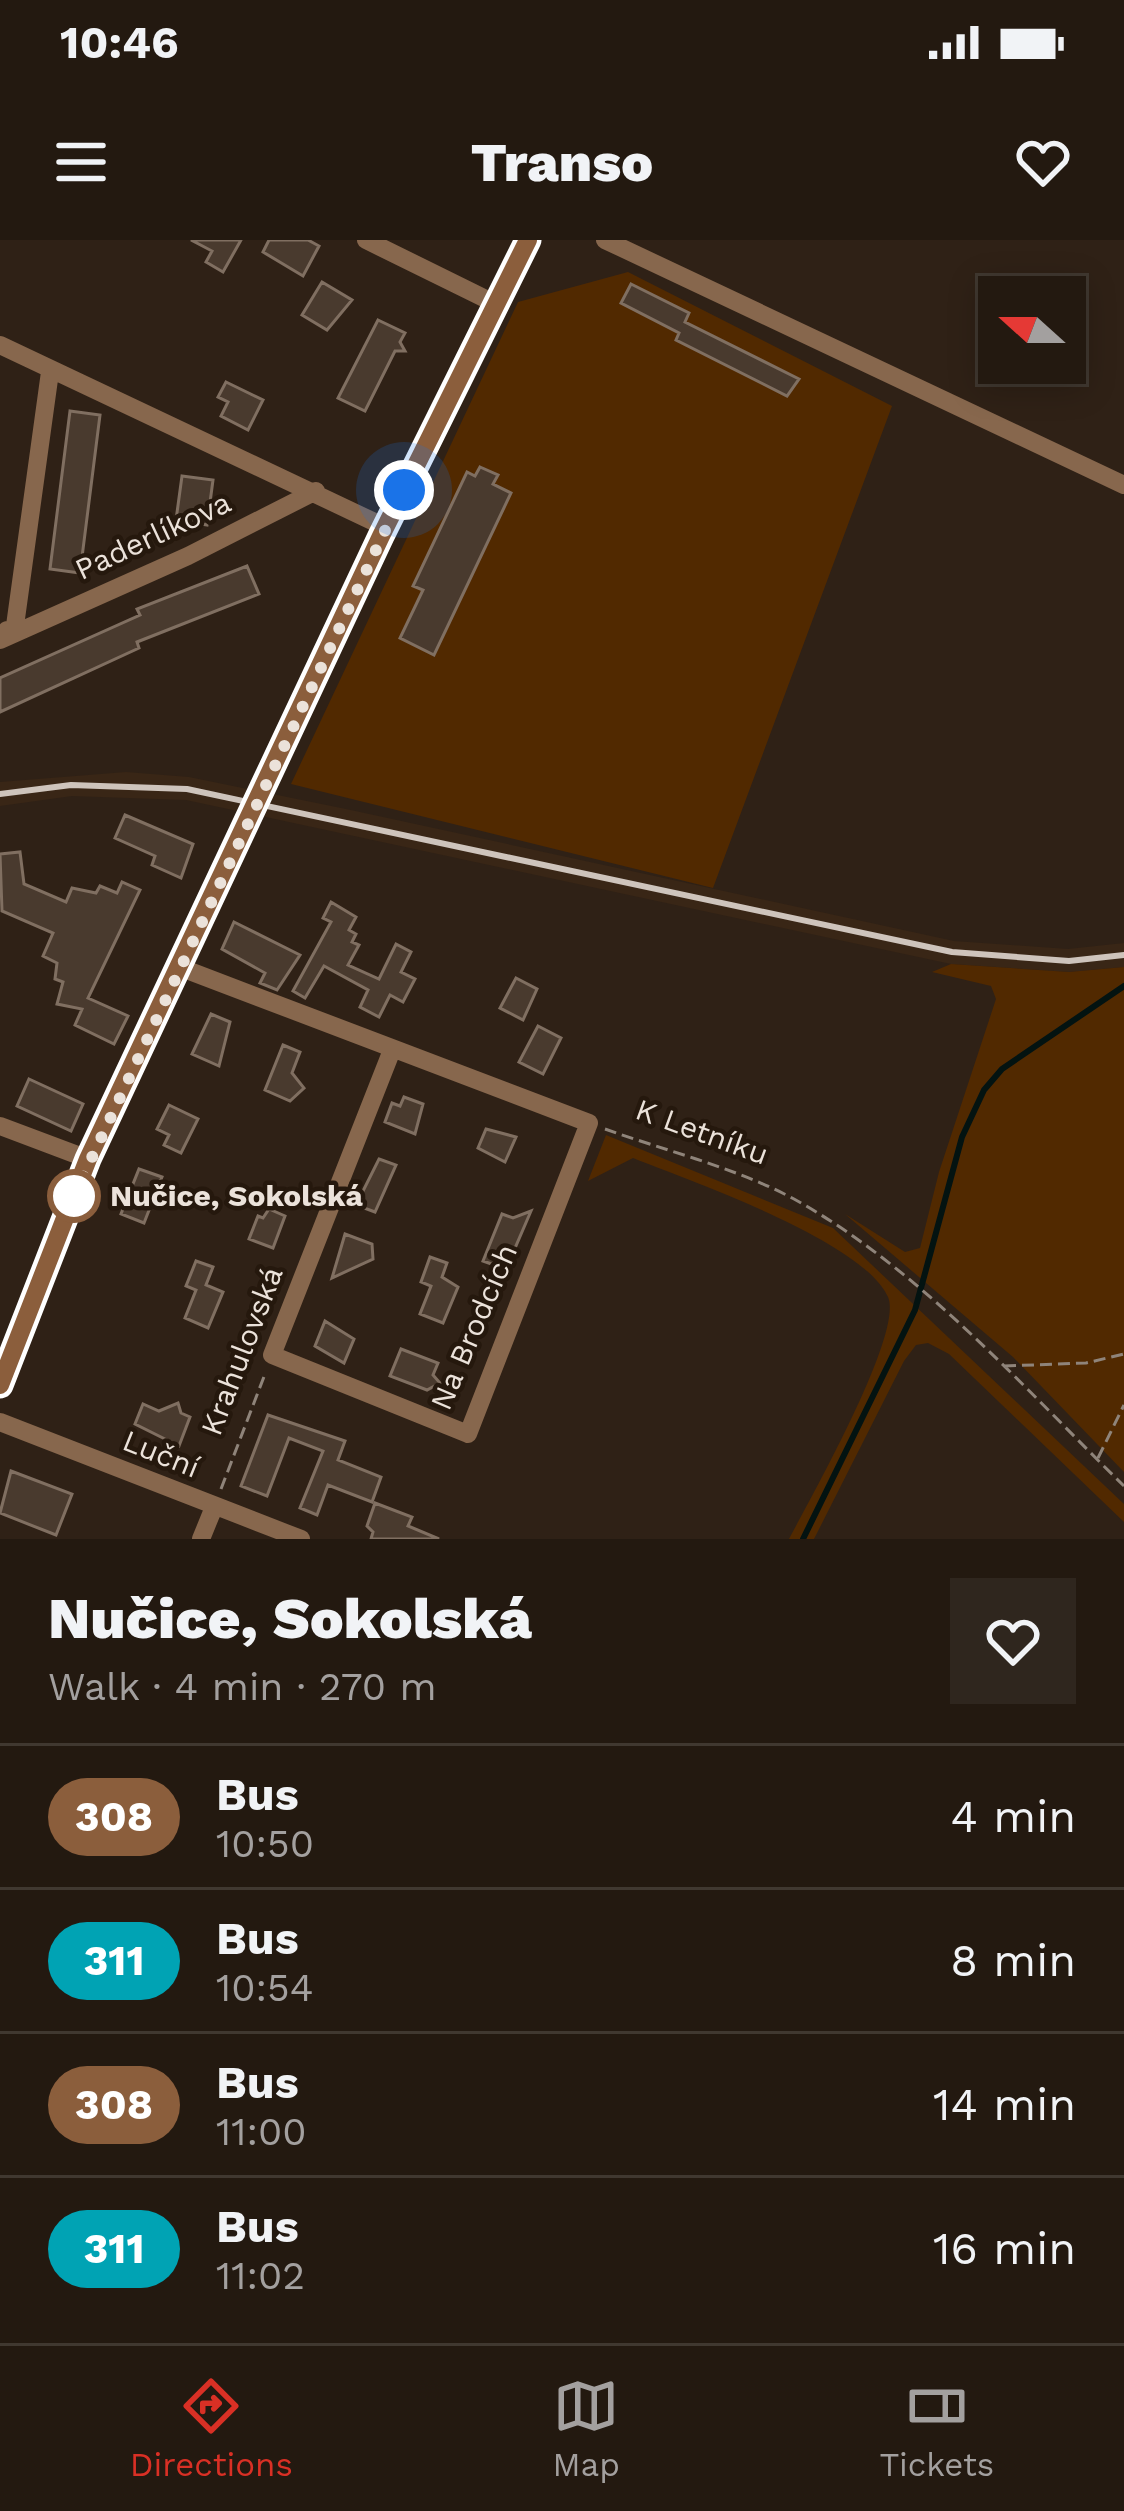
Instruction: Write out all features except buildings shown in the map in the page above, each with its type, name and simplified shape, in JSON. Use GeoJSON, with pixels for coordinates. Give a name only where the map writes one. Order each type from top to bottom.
{"type":"FeatureCollection","features":[{"type":"Feature","properties":{"kind":"street"},"geometry":{"type":"LineString","coordinates":[[366,240],[496,304]]}},
{"type":"Feature","properties":{"kind":"street"},"geometry":{"type":"LineString","coordinates":[[0,1385],[88,1159],[385,527],[528,240]]}},
{"type":"Feature","properties":{"kind":"street"},"geometry":{"type":"LineString","coordinates":[[605,240],[1124,485]]}},
{"type":"Feature","properties":{"kind":"street","name":"Paderlíkova"},"geometry":{"type":"LineString","coordinates":[[0,345],[385,527]]}},
{"type":"Feature","properties":{"kind":"street","name":"Paderlíkova"},"geometry":{"type":"LineString","coordinates":[[5,633],[50,372]]}},
{"type":"Feature","properties":{"kind":"street","name":"Paderlíkova"},"geometry":{"type":"LineString","coordinates":[[5,633],[188,556],[316,491]]}},
{"type":"Feature","properties":{"kind":"street","name":"K Letníku"},"geometry":{"type":"LineString","coordinates":[[179,967],[589,1123]]}},
{"type":"Feature","properties":{"kind":"street","name":"Krahulovská"},"geometry":{"type":"LineString","coordinates":[[272,1355],[392,1050]]}},
{"type":"Feature","properties":{"kind":"street","name":"Na Brodcích"},"geometry":{"type":"LineString","coordinates":[[272,1355],[468,1434],[589,1123]]}},
{"type":"Feature","properties":{"kind":"street"},"geometry":{"type":"LineString","coordinates":[[0,1126],[88,1159]]}},
{"type":"Feature","properties":{"kind":"street","name":"Luční"},"geometry":{"type":"LineString","coordinates":[[0,1422],[301,1539]]}},
{"type":"Feature","properties":{"kind":"street"},"geometry":{"type":"LineString","coordinates":[[201,1539],[214,1507]]}},
{"type":"Feature","properties":{"kind":"path","name":"K Letníku"},"geometry":{"type":"LineString","coordinates":[[589,1123],[788,1196],[858,1238],[1002,1366],[1124,1486]]}},
{"type":"Feature","properties":{"kind":"path"},"geometry":{"type":"LineString","coordinates":[[1002,1366],[1086,1363],[1124,1354]]}},
{"type":"Feature","properties":{"kind":"path","name":"Krahulovská"},"geometry":{"type":"LineString","coordinates":[[214,1507],[272,1355]]}},
{"type":"Feature","properties":{"kind":"path"},"geometry":{"type":"LineString","coordinates":[[1097,1460],[1124,1405]]}},
{"type":"Feature","properties":{"kind":"shaded area"},"geometry":{"type":"Polygon","coordinates":[[[628,272],[892,406],[713,888],[291,784],[518,302],[628,272]]]}},
{"type":"Feature","properties":{"kind":"shaded area"},"geometry":{"type":"Polygon","coordinates":[[[126,772],[189,777],[346,809],[954,941],[1068,949],[1124,943],[1124,967],[1069,972],[951,964],[186,800],[72,796],[0,806],[0,782],[126,772]]]}},
{"type":"Feature","properties":{"kind":"shaded area"},"geometry":{"type":"Polygon","coordinates":[[[951,964],[1069,972],[1124,967],[1124,1472],[1013,1357],[845,1214],[905,1252],[920,1248],[939,1172],[996,999],[991,986],[932,972],[951,964]]]}},
{"type":"Feature","properties":{"kind":"shaded area"},"geometry":{"type":"Polygon","coordinates":[[[606,1135],[833,1228],[1124,1504],[1124,1522],[949,1354],[928,1343],[916,1345],[904,1361],[814,1539],[789,1539],[869,1379],[889,1316],[888,1297],[872,1276],[812,1234],[633,1158],[588,1181],[606,1135]]]}},
{"type":"Feature","properties":{"kind":"waterway"},"geometry":{"type":"LineString","coordinates":[[803,1539],[915,1310],[962,1137],[984,1090],[1002,1069],[1124,986]]}},
{"type":"Feature","properties":{"kind":"railway"},"geometry":{"type":"LineString","coordinates":[[0,794],[71,785],[187,789],[952,952],[1069,961],[1124,955]]}},
{"type":"Feature","properties":{"kind":"bus line","name":"308"},"geometry":{"type":"LineString","coordinates":[[0,1385],[88,1159],[381,536],[528,240]]}},
{"type":"Feature","properties":{"kind":"place","name":"Nučice, Sokolská"},"geometry":{"type":"Point","coordinates":[74,1196]}},
{"type":"Feature","properties":{"kind":"route"},"geometry":{"type":"LineString","coordinates":[[74,1196],[404,490]]}}]}
